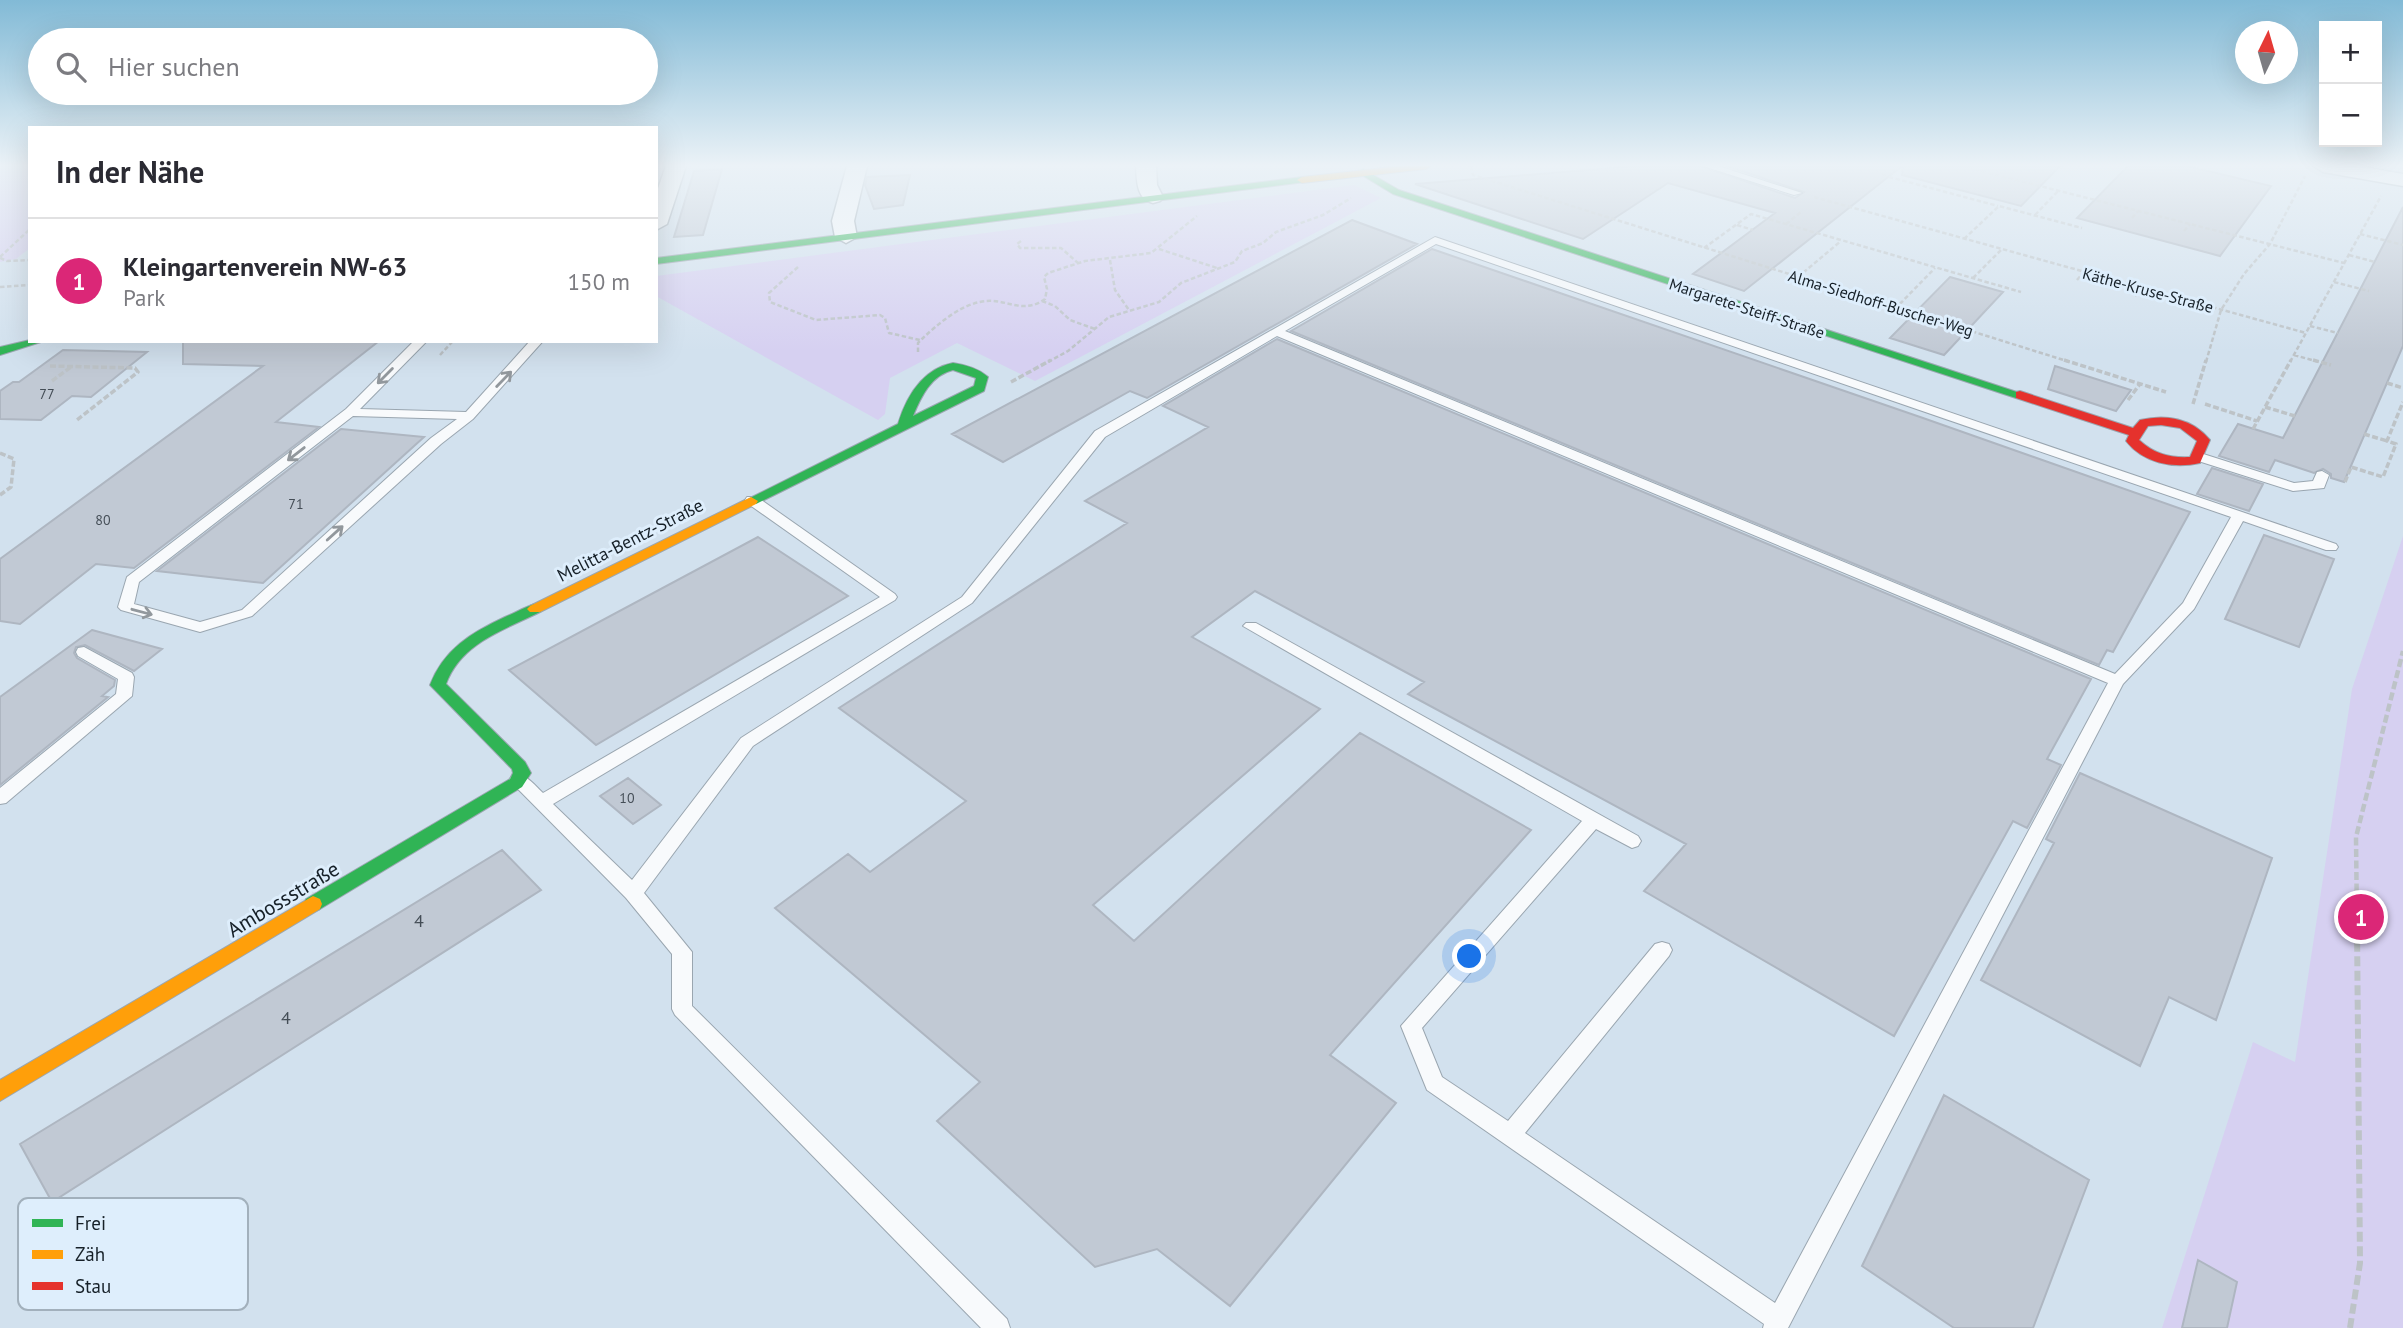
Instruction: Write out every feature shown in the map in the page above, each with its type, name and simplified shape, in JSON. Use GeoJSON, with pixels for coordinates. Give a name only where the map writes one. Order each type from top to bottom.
{"type":"FeatureCollection","features":[{"type":"Feature","properties":{"kind":"street"},"geometry":{"type":"LineString","coordinates":[[844,228],[846,237]]}},
{"type":"Feature","properties":{"kind":"street"},"geometry":{"type":"LineString","coordinates":[[658,261],[912,228]]}},
{"type":"Feature","properties":{"kind":"street","name":"Margarete-Steiff-Straße"},"geometry":{"type":"LineString","coordinates":[[1509,228],[1847,341],[2136,433]]}},
{"type":"Feature","properties":{"kind":"street"},"geometry":{"type":"LineString","coordinates":[[0,351],[30,343]]}},
{"type":"Feature","properties":{"kind":"street"},"geometry":{"type":"LineString","coordinates":[[904,423],[919,385],[926,376],[946,368],[972,369],[982,377],[980,388]]}},
{"type":"Feature","properties":{"kind":"street","name":"Melitta-Bentz-Straße"},"geometry":{"type":"LineString","coordinates":[[518,780],[522,773],[519,766],[473,723],[438,685],[442,667],[459,648],[904,423],[980,388]]}},
{"type":"Feature","properties":{"kind":"street"},"geometry":{"type":"LineString","coordinates":[[2154,420],[2180,424],[2190,428],[2204,440],[2197,456],[2184,463],[2150,455],[2138,449],[2132,441],[2136,433],[2144,422],[2154,420]]}},
{"type":"Feature","properties":{"kind":"street","name":"Ambossstraße"},"geometry":{"type":"LineString","coordinates":[[0,1091],[505,792],[518,780]]}},
{"type":"Feature","properties":{"kind":"lane"},"geometry":{"type":"LineString","coordinates":[[633,893],[747,742],[967,600],[1100,434],[1279,333],[1435,240],[2331,547]]}},
{"type":"Feature","properties":{"kind":"lane"},"geometry":{"type":"LineString","coordinates":[[1279,333],[2117,681]]}},
{"type":"Feature","properties":{"kind":"lane"},"geometry":{"type":"LineString","coordinates":[[419,343],[349,412],[132,580],[125,607],[200,627],[247,613],[436,441],[469,415],[535,343]]}},
{"type":"Feature","properties":{"kind":"lane"},"geometry":{"type":"LineString","coordinates":[[349,412],[381,415],[469,415]]}},
{"type":"Feature","properties":{"kind":"lane"},"geometry":{"type":"LineString","coordinates":[[2197,456],[2293,487],[2319,485],[2322,475]]}},
{"type":"Feature","properties":{"kind":"lane"},"geometry":{"type":"LineString","coordinates":[[542,802],[890,597],[752,499]]}},
{"type":"Feature","properties":{"kind":"lane"},"geometry":{"type":"LineString","coordinates":[[1594,820],[1411,1026],[1434,1083],[1777,1324],[2117,681],[2189,606],[2239,516]]}},
{"type":"Feature","properties":{"kind":"lane"},"geometry":{"type":"LineString","coordinates":[[1251,626],[1632,841]]}},
{"type":"Feature","properties":{"kind":"lane"},"geometry":{"type":"LineString","coordinates":[[0,798],[124,696],[126,677],[84,652]]}},
{"type":"Feature","properties":{"kind":"lane"},"geometry":{"type":"LineString","coordinates":[[518,780],[633,893],[682,952],[682,1009],[998,1328]]}},
{"type":"Feature","properties":{"kind":"lane"},"geometry":{"type":"LineString","coordinates":[[1510,1136],[1662,950]]}},
{"type":"Feature","properties":{"kind":"path"},"geometry":{"type":"LineString","coordinates":[[1022,228],[1025,233],[1017,246],[1056,247],[1069,252],[1078,263]]}},
{"type":"Feature","properties":{"kind":"path"},"geometry":{"type":"LineString","coordinates":[[946,368],[920,355],[920,340],[974,303],[992,301],[1021,308],[1042,301],[1046,295],[1045,275],[1078,263],[1144,255],[1158,249],[1180,228]]}},
{"type":"Feature","properties":{"kind":"path"},"geometry":{"type":"LineString","coordinates":[[980,388],[1018,380],[1068,351],[1110,317],[1156,303],[1181,283],[1235,262],[1242,251],[1264,243],[1283,228]]}},
{"type":"Feature","properties":{"kind":"path","name":"Alma-Siedhoff-Buscher-Weg"},"geometry":{"type":"LineString","coordinates":[[1640,228],[2173,394]]}},
{"type":"Feature","properties":{"kind":"path"},"geometry":{"type":"LineString","coordinates":[[1703,248],[1732,228]]}},
{"type":"Feature","properties":{"kind":"path"},"geometry":{"type":"LineString","coordinates":[[1746,228],[1753,230]]}},
{"type":"Feature","properties":{"kind":"path"},"geometry":{"type":"LineString","coordinates":[[1800,228],[2021,292]]}},
{"type":"Feature","properties":{"kind":"path","name":"Käthe-Kruse-Straße"},"geometry":{"type":"LineString","coordinates":[[1924,228],[2306,333]]}},
{"type":"Feature","properties":{"kind":"path"},"geometry":{"type":"LineString","coordinates":[[1963,239],[1975,228]]}},
{"type":"Feature","properties":{"kind":"path"},"geometry":{"type":"LineString","coordinates":[[2206,228],[2344,263]]}},
{"type":"Feature","properties":{"kind":"path"},"geometry":{"type":"LineString","coordinates":[[2180,424],[2194,401],[2206,351],[2221,310],[2244,274],[2270,244],[2280,228]]}},
{"type":"Feature","properties":{"kind":"path"},"geometry":{"type":"LineString","coordinates":[[2253,429],[2364,228]]}},
{"type":"Feature","properties":{"kind":"path"},"geometry":{"type":"LineString","coordinates":[[28,231],[0,258],[7,261],[28,260]]}},
{"type":"Feature","properties":{"kind":"path"},"geometry":{"type":"LineString","coordinates":[[1937,241],[1945,234]]}},
{"type":"Feature","properties":{"kind":"path"},"geometry":{"type":"LineString","coordinates":[[2360,234],[2403,245]]}},
{"type":"Feature","properties":{"kind":"path"},"geometry":{"type":"LineString","coordinates":[[1798,277],[1842,240]]}},
{"type":"Feature","properties":{"kind":"path"},"geometry":{"type":"LineString","coordinates":[[803,242],[806,260],[772,288],[768,296],[770,302],[817,320],[880,315],[885,318],[889,333],[920,340]]}},
{"type":"Feature","properties":{"kind":"path"},"geometry":{"type":"LineString","coordinates":[[1158,249],[1217,268]]}},
{"type":"Feature","properties":{"kind":"path"},"geometry":{"type":"LineString","coordinates":[[1973,278],[2002,250]]}},
{"type":"Feature","properties":{"kind":"path"},"geometry":{"type":"LineString","coordinates":[[2349,255],[2375,261]]}},
{"type":"Feature","properties":{"kind":"path"},"geometry":{"type":"LineString","coordinates":[[1110,260],[1115,290],[1129,310]]}},
{"type":"Feature","properties":{"kind":"path"},"geometry":{"type":"LineString","coordinates":[[0,267],[7,261]]}},
{"type":"Feature","properties":{"kind":"path"},"geometry":{"type":"LineString","coordinates":[[1890,314],[1894,307],[1936,268]]}},
{"type":"Feature","properties":{"kind":"path"},"geometry":{"type":"LineString","coordinates":[[2077,280],[2084,272]]}},
{"type":"Feature","properties":{"kind":"path"},"geometry":{"type":"LineString","coordinates":[[2334,282],[2369,291]]}},
{"type":"Feature","properties":{"kind":"path"},"geometry":{"type":"LineString","coordinates":[[1984,287],[1988,283]]}},
{"type":"Feature","properties":{"kind":"path"},"geometry":{"type":"LineString","coordinates":[[0,287],[28,285]]}},
{"type":"Feature","properties":{"kind":"path"},"geometry":{"type":"LineString","coordinates":[[2135,296],[2142,288]]}},
{"type":"Feature","properties":{"kind":"path"},"geometry":{"type":"LineString","coordinates":[[1042,301],[1055,306],[1070,320],[1095,329]]}},
{"type":"Feature","properties":{"kind":"path"},"geometry":{"type":"LineString","coordinates":[[2310,326],[2338,333]]}},
{"type":"Feature","properties":{"kind":"path"},"geometry":{"type":"LineString","coordinates":[[2294,355],[2331,365]]}},
{"type":"Feature","properties":{"kind":"path"},"geometry":{"type":"LineString","coordinates":[[45,365],[135,368],[138,372],[77,420]]}},
{"type":"Feature","properties":{"kind":"path"},"geometry":{"type":"LineString","coordinates":[[52,381],[72,366]]}},
{"type":"Feature","properties":{"kind":"path"},"geometry":{"type":"LineString","coordinates":[[2387,383],[2403,388]]}},
{"type":"Feature","properties":{"kind":"path"},"geometry":{"type":"LineString","coordinates":[[2183,398],[2257,421]]}},
{"type":"Feature","properties":{"kind":"path"},"geometry":{"type":"LineString","coordinates":[[2387,441],[2403,402]]}},
{"type":"Feature","properties":{"kind":"path"},"geometry":{"type":"LineString","coordinates":[[2265,407],[2295,416]]}},
{"type":"Feature","properties":{"kind":"path"},"geometry":{"type":"LineString","coordinates":[[2343,485],[2351,467],[2383,477],[2396,444],[2364,434]]}},
{"type":"Feature","properties":{"kind":"path"},"geometry":{"type":"LineString","coordinates":[[0,453],[14,459],[11,487],[0,495]]}},
{"type":"Feature","properties":{"kind":"path"},"geometry":{"type":"LineString","coordinates":[[2350,1328],[2360,1263],[2356,837],[2403,651]]}},
{"type":"Feature","properties":{"kind":"shaded area"},"geometry":{"type":"Polygon","coordinates":[[[0,228],[28,228],[28,250],[16,259],[0,262],[0,228]]]}},
{"type":"Feature","properties":{"kind":"shaded area"},"geometry":{"type":"Polygon","coordinates":[[[1024,228],[1324,228],[1035,381],[957,343],[890,378],[885,414],[878,420],[658,297],[658,276],[1024,228]]]}},
{"type":"Feature","properties":{"kind":"shaded area"},"geometry":{"type":"Polygon","coordinates":[[[2403,536],[2403,1328],[2162,1328],[2253,1042],[2295,1062],[2352,689],[2403,536]]]}},
{"type":"Feature","properties":{"kind":"building"},"geometry":{"type":"Polygon","coordinates":[[[677,228],[705,228],[703,235],[674,237],[677,228]]]}},
{"type":"Feature","properties":{"kind":"building"},"geometry":{"type":"Polygon","coordinates":[[[1337,228],[1374,228],[1417,244],[1147,398],[1130,391],[1003,462],[952,434],[1337,228]]]}},
{"type":"Feature","properties":{"kind":"building"},"geometry":{"type":"Polygon","coordinates":[[[1549,228],[1600,228],[1583,239],[1549,228]]]}},
{"type":"Feature","properties":{"kind":"building"},"geometry":{"type":"Polygon","coordinates":[[[1755,228],[1824,228],[1744,291],[1693,274],[1755,228]]]}},
{"type":"Feature","properties":{"kind":"building"},"geometry":{"type":"Polygon","coordinates":[[[2115,228],[2240,228],[2220,256],[2115,228]]]}},
{"type":"Feature","properties":{"kind":"building"},"geometry":{"type":"Polygon","coordinates":[[[2392,228],[2403,228],[2403,346],[2344,482],[2331,478],[2331,474],[2323,469],[2314,473],[2275,460],[2269,472],[2219,456],[2238,424],[2283,438],[2392,228]]]}},
{"type":"Feature","properties":{"kind":"building"},"geometry":{"type":"Polygon","coordinates":[[[1432,249],[2190,512],[2113,652],[2107,650],[2099,665],[1291,331],[1432,249]]]}},
{"type":"Feature","properties":{"kind":"building"},"geometry":{"type":"Polygon","coordinates":[[[1950,277],[2003,292],[1944,355],[1890,338],[1950,277]]]}},
{"type":"Feature","properties":{"kind":"building"},"geometry":{"type":"Polygon","coordinates":[[[1277,339],[2091,679],[2047,759],[2061,765],[2027,828],[2013,821],[1894,1036],[1644,891],[1686,844],[1408,694],[1424,682],[1255,591],[1192,637],[1320,709],[1093,905],[1134,941],[1360,733],[1531,830],[1330,1055],[1396,1103],[1230,1306],[1157,1249],[1095,1267],[937,1121],[980,1082],[775,908],[848,854],[870,872],[966,801],[839,708],[1127,523],[1085,501],[1208,427],[1163,406],[1277,339]]]}},
{"type":"Feature","properties":{"kind":"building"},"geometry":{"type":"Polygon","coordinates":[[[183,343],[376,343],[276,422],[319,427],[134,568],[96,564],[20,624],[0,621],[0,559],[263,366],[183,364],[183,343]]]}},
{"type":"Feature","properties":{"kind":"building"},"geometry":{"type":"Polygon","coordinates":[[[63,350],[147,352],[91,397],[72,396],[41,420],[0,419],[0,391],[13,382],[19,382],[63,350]]]}},
{"type":"Feature","properties":{"kind":"building"},"geometry":{"type":"Polygon","coordinates":[[[2055,366],[2131,390],[2116,411],[2048,389],[2055,366]]]}},
{"type":"Feature","properties":{"kind":"building"},"geometry":{"type":"Polygon","coordinates":[[[341,429],[424,437],[263,583],[157,571],[341,429]]]}},
{"type":"Feature","properties":{"kind":"building"},"geometry":{"type":"Polygon","coordinates":[[[2212,468],[2263,484],[2249,511],[2197,494],[2212,468]]]}},
{"type":"Feature","properties":{"kind":"building"},"geometry":{"type":"Polygon","coordinates":[[[2264,535],[2334,559],[2299,647],[2225,619],[2264,535]]]}},
{"type":"Feature","properties":{"kind":"building"},"geometry":{"type":"Polygon","coordinates":[[[758,537],[848,596],[596,745],[509,670],[758,537]]]}},
{"type":"Feature","properties":{"kind":"building"},"geometry":{"type":"Polygon","coordinates":[[[92,630],[162,649],[134,671],[85,645],[76,647],[74,653],[77,658],[115,680],[114,686],[102,696],[108,697],[0,785],[0,697],[92,630]]]}},
{"type":"Feature","properties":{"kind":"building"},"geometry":{"type":"Polygon","coordinates":[[[2080,773],[2272,858],[2216,1020],[2169,997],[2140,1066],[1981,980],[2054,843],[2046,839],[2080,773]]]}},
{"type":"Feature","properties":{"kind":"building"},"geometry":{"type":"Polygon","coordinates":[[[628,778],[661,805],[633,824],[600,796],[628,778]]]}},
{"type":"Feature","properties":{"kind":"building"},"geometry":{"type":"Polygon","coordinates":[[[502,850],[541,890],[58,1198],[50,1198],[20,1144],[502,850]]]}},
{"type":"Feature","properties":{"kind":"building"},"geometry":{"type":"Polygon","coordinates":[[[1944,1095],[2089,1180],[2033,1328],[1954,1328],[1862,1266],[1944,1095]]]}},
{"type":"Feature","properties":{"kind":"building"},"geometry":{"type":"Polygon","coordinates":[[[2198,1260],[2237,1282],[2227,1328],[2182,1328],[2198,1260]]]}},
{"type":"Feature","properties":{"kind":"traffic: fast"},"geometry":{"type":"LineString","coordinates":[[658,261],[919,228]]}},
{"type":"Feature","properties":{"kind":"traffic: fast"},"geometry":{"type":"LineString","coordinates":[[1507,228],[2020,395]]}},
{"type":"Feature","properties":{"kind":"traffic: fast"},"geometry":{"type":"LineString","coordinates":[[0,351],[30,343]]}},
{"type":"Feature","properties":{"kind":"traffic: fast"},"geometry":{"type":"LineString","coordinates":[[751,501],[980,388],[982,377],[967,369],[953,366],[942,369],[923,385],[904,423]]}},
{"type":"Feature","properties":{"kind":"traffic: fast"},"geometry":{"type":"LineString","coordinates":[[313,904],[516,783],[522,773],[519,766],[438,685],[452,657],[464,647],[491,630],[535,609]]}},
{"type":"Feature","properties":{"kind":"traffic: slow"},"geometry":{"type":"LineString","coordinates":[[535,609],[751,501]]}},
{"type":"Feature","properties":{"kind":"traffic: slow"},"geometry":{"type":"LineString","coordinates":[[0,1091],[313,904]]}},
{"type":"Feature","properties":{"kind":"traffic: jam"},"geometry":{"type":"LineString","coordinates":[[2020,395],[2136,433],[2132,441],[2145,452],[2160,459],[2195,460],[2204,440],[2184,425],[2169,421],[2144,423],[2136,433]]}},
{"type":"Feature","properties":{"kind":"place","name":"Kleingartenverein NW-63"},"geometry":{"type":"Point","coordinates":[2361,917]}}]}
